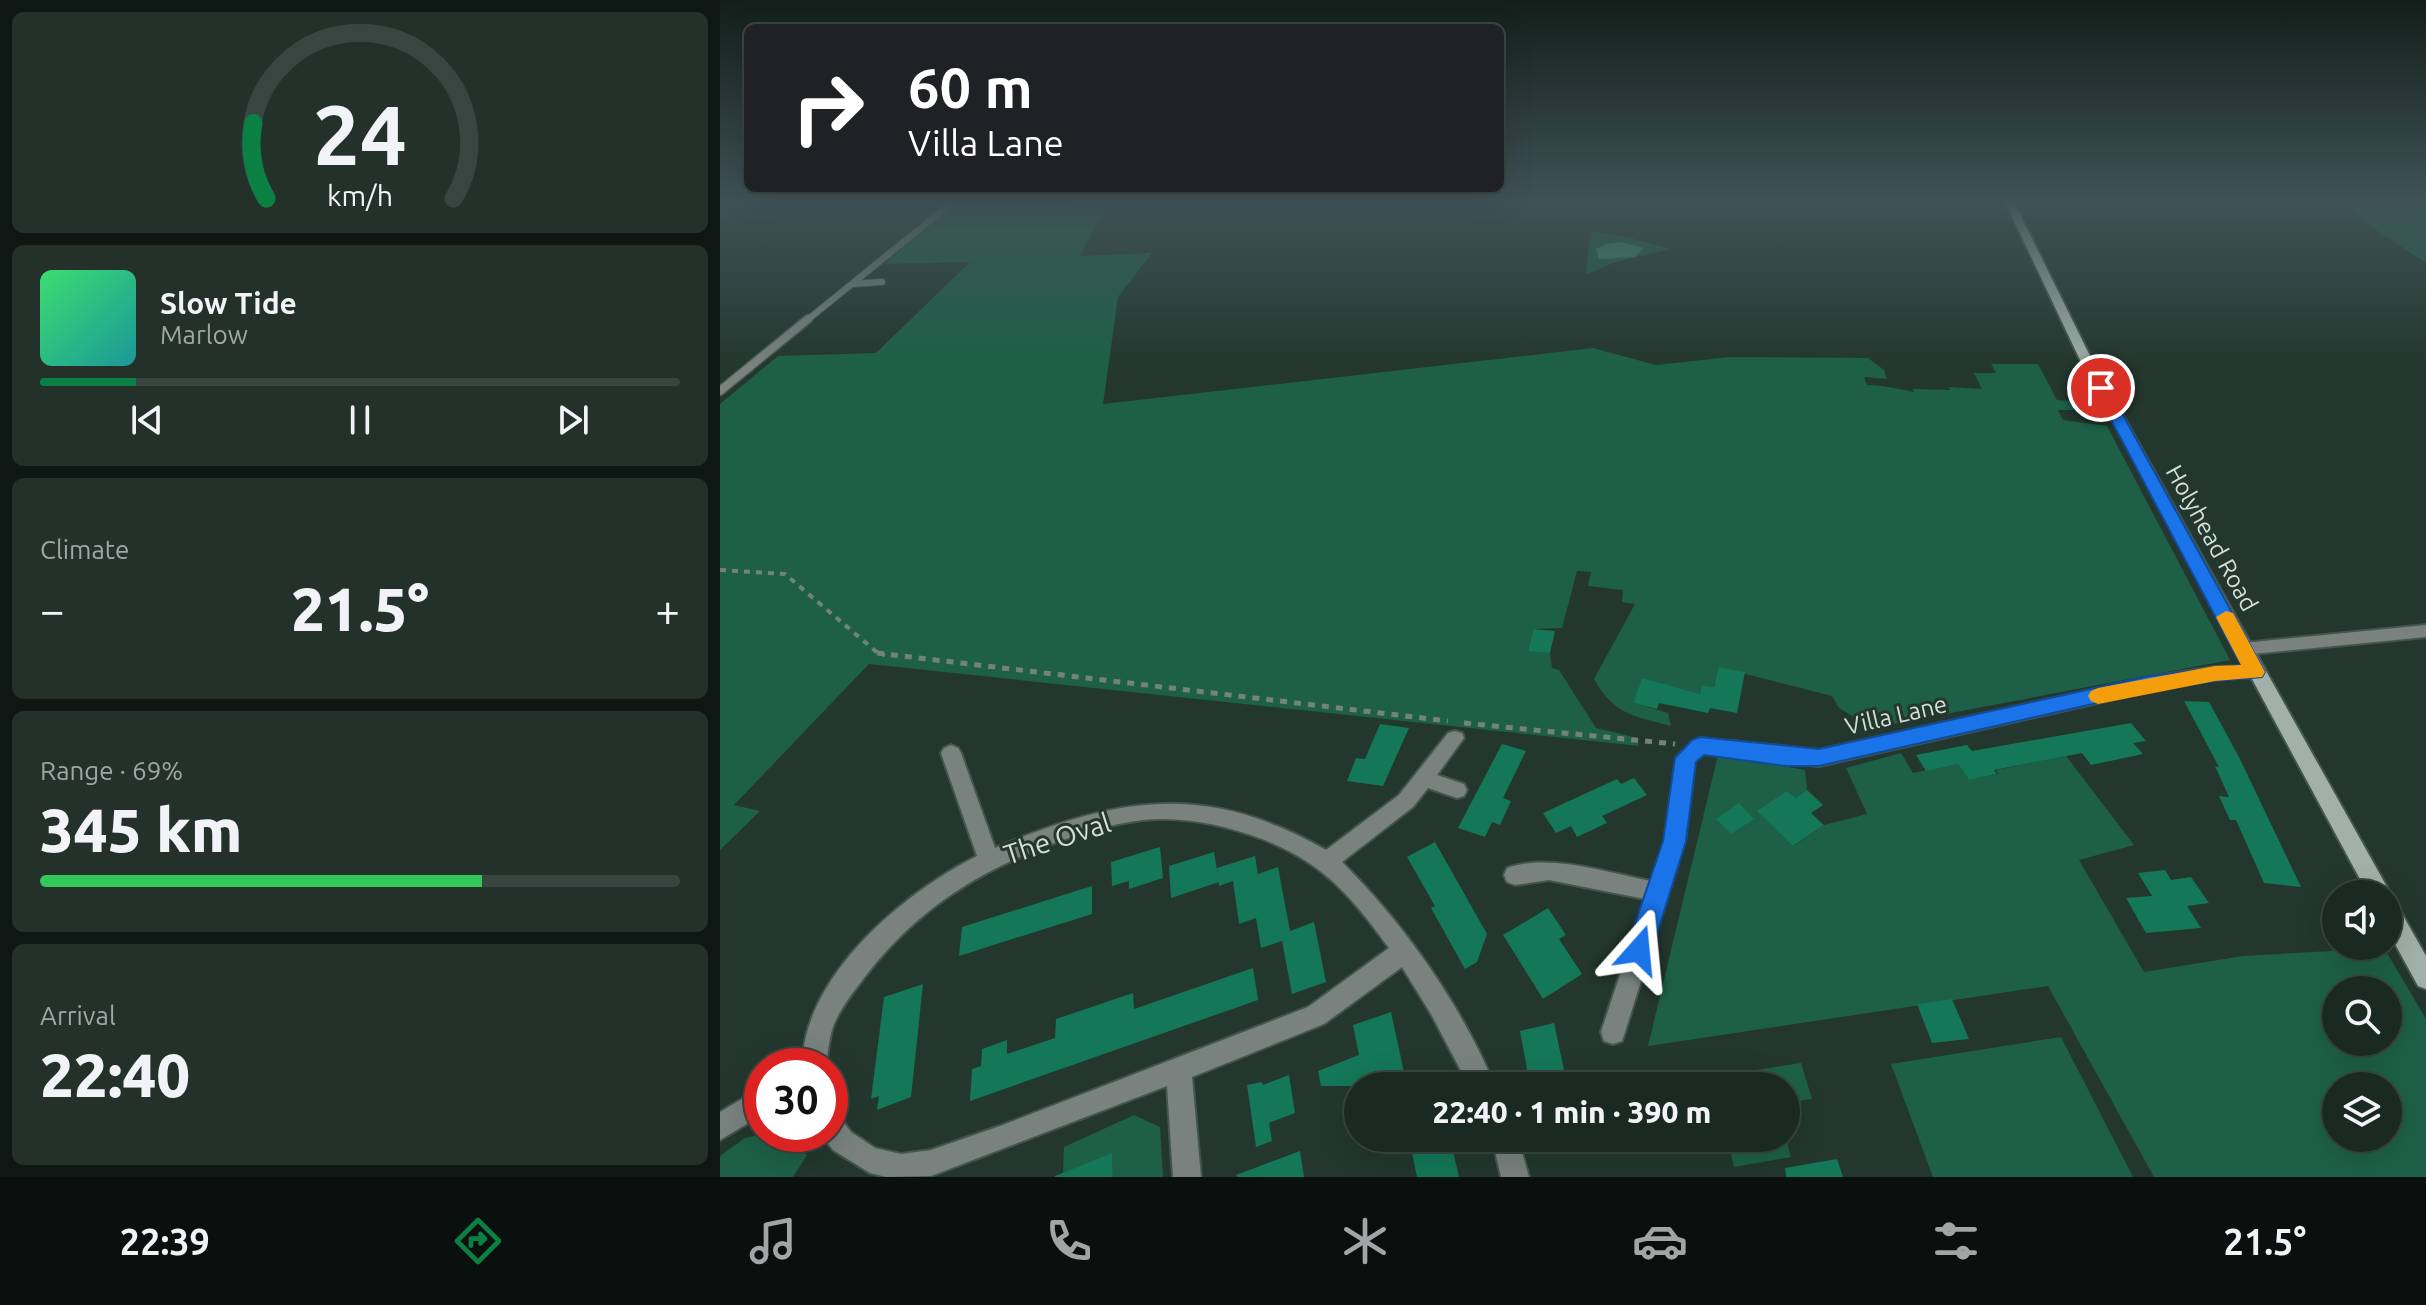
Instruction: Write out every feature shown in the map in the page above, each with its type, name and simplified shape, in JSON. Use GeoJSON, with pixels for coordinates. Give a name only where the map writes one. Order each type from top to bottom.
{"type":"FeatureCollection","features":[{"type":"Feature","properties":{"kind":"main road","name":"Holyhead Road"},"geometry":{"type":"LineString","coordinates":[[2036,257],[2087,362],[2371,880]]}},
{"type":"Feature","properties":{"kind":"main road"},"geometry":{"type":"LineString","coordinates":[[2402,935],[2426,978]]}},
{"type":"Feature","properties":{"kind":"street"},"geometry":{"type":"LineString","coordinates":[[2243,649],[2426,631]]}},
{"type":"Feature","properties":{"kind":"street","name":"Villa Lane"},"geometry":{"type":"LineString","coordinates":[[1700,746],[1819,758],[2150,684],[2215,673],[2255,672]]}},
{"type":"Feature","properties":{"kind":"street"},"geometry":{"type":"LineString","coordinates":[[1327,861],[1406,801],[1455,738]]}},
{"type":"Feature","properties":{"kind":"street"},"geometry":{"type":"LineString","coordinates":[[1613,1032],[1675,841],[1686,758],[1700,746]]}},
{"type":"Feature","properties":{"kind":"street"},"geometry":{"type":"LineString","coordinates":[[951,753],[989,861]]}},
{"type":"Feature","properties":{"kind":"street"},"geometry":{"type":"LineString","coordinates":[[1425,779],[1457,790]]}},
{"type":"Feature","properties":{"kind":"street","name":"The Oval"},"geometry":{"type":"LineString","coordinates":[[817,1048],[822,1024],[869,950],[904,913],[948,882],[989,861],[1086,823],[1172,811],[1242,824],[1298,844],[1327,861],[1372,907],[1404,950],[1474,1072]]}},
{"type":"Feature","properties":{"kind":"street"},"geometry":{"type":"LineString","coordinates":[[1515,875],[1549,871],[1658,892]]}},
{"type":"Feature","properties":{"kind":"street"},"geometry":{"type":"LineString","coordinates":[[848,1145],[870,1160],[901,1167],[931,1163],[1000,1139],[1316,1016],[1404,950]]}},
{"type":"Feature","properties":{"kind":"street"},"geometry":{"type":"LineString","coordinates":[[1179,1071],[1187,1177]]}},
{"type":"Feature","properties":{"kind":"street"},"geometry":{"type":"LineString","coordinates":[[720,1127],[744,1112]]}},
{"type":"Feature","properties":{"kind":"street"},"geometry":{"type":"LineString","coordinates":[[1509,1152],[1515,1177]]}},
{"type":"Feature","properties":{"kind":"lane"},"geometry":{"type":"LineString","coordinates":[[720,391],[885,257]]}},
{"type":"Feature","properties":{"kind":"lane"},"geometry":{"type":"LineString","coordinates":[[852,284],[882,282]]}},
{"type":"Feature","properties":{"kind":"path"},"geometry":{"type":"LineString","coordinates":[[720,570],[785,574],[879,654],[1563,735],[1700,746]]}},
{"type":"Feature","properties":{"kind":"shaded area"},"geometry":{"type":"Polygon","coordinates":[[[892,257],[1149,257],[1118,297],[1103,404],[1593,348],[1656,365],[1731,357],[1868,358],[1884,370],[1887,379],[1864,377],[1867,385],[1914,392],[1913,389],[1950,390],[1949,387],[1982,389],[1974,373],[1996,373],[1991,364],[2038,364],[2057,400],[2069,401],[2075,410],[2058,410],[2063,420],[2107,426],[2230,660],[1872,728],[1839,708],[1832,696],[1718,667],[1714,687],[1702,685],[1700,694],[1642,679],[1633,703],[1668,713],[1671,726],[1617,707],[1594,679],[1635,604],[1622,602],[1623,590],[1588,586],[1591,572],[1577,571],[1562,628],[1533,629],[1528,650],[1550,653],[1552,668],[1559,670],[1596,728],[1637,738],[1639,746],[869,664],[734,805],[760,811],[720,850],[720,404],[778,356],[876,353],[970,262],[884,264],[892,257]]]}},
{"type":"Feature","properties":{"kind":"shaded area"},"geometry":{"type":"Polygon","coordinates":[[[1588,257],[1637,257],[1612,263],[1586,275],[1588,257]]]}},
{"type":"Feature","properties":{"kind":"shaded area"},"geometry":{"type":"Polygon","coordinates":[[[1901,753],[1913,773],[1958,764],[1969,780],[1998,774],[1996,770],[2066,756],[2134,845],[2079,860],[2144,972],[2243,956],[2322,952],[2322,960],[2391,960],[2401,976],[2322,976],[2322,1056],[2402,1056],[2402,978],[2426,1019],[2426,1177],[2154,1177],[2048,986],[1648,1046],[1718,755],[1805,770],[1807,790],[1765,818],[1794,846],[1824,825],[1867,814],[1846,768],[1901,753]]]}},
{"type":"Feature","properties":{"kind":"shaded area"},"geometry":{"type":"Polygon","coordinates":[[[2061,1037],[2133,1177],[1933,1177],[1891,1064],[2061,1037]]]}},
{"type":"Feature","properties":{"kind":"shaded area"},"geometry":{"type":"Polygon","coordinates":[[[1801,1063],[1812,1099],[1800,1101],[1800,1072],[1744,1072],[1801,1063]]]}},
{"type":"Feature","properties":{"kind":"shaded area"},"geometry":{"type":"Polygon","coordinates":[[[1134,1115],[1160,1127],[1163,1177],[1113,1177],[1112,1154],[1063,1173],[1064,1147],[1134,1115]]]}},
{"type":"Feature","properties":{"kind":"shaded area"},"geometry":{"type":"Polygon","coordinates":[[[744,1139],[744,1152],[804,1152],[807,1155],[793,1177],[720,1177],[720,1156],[744,1139]]]}},
{"type":"Feature","properties":{"kind":"shaded area"},"geometry":{"type":"Polygon","coordinates":[[[1730,1152],[1790,1152],[1791,1157],[1734,1167],[1730,1152]]]}},
{"type":"Feature","properties":{"kind":"building"},"geometry":{"type":"Polygon","coordinates":[[[1533,629],[1555,631],[1550,653],[1528,651],[1533,629]]]}},
{"type":"Feature","properties":{"kind":"building"},"geometry":{"type":"Polygon","coordinates":[[[1718,667],[1745,672],[1737,713],[1710,708],[1708,713],[1659,703],[1657,709],[1633,703],[1642,678],[1700,694],[1702,685],[1714,687],[1718,667]]]}},
{"type":"Feature","properties":{"kind":"building"},"geometry":{"type":"Polygon","coordinates":[[[2184,701],[2209,702],[2301,887],[2264,883],[2236,820],[2230,820],[2219,796],[2229,797],[2215,766],[2219,767],[2184,701]]]}},
{"type":"Feature","properties":{"kind":"building"},"geometry":{"type":"Polygon","coordinates":[[[2131,723],[2146,741],[2133,743],[2143,754],[2091,765],[2082,753],[1994,770],[1997,774],[1969,780],[1958,764],[1926,771],[1916,755],[1967,745],[1972,751],[2131,723]]]}},
{"type":"Feature","properties":{"kind":"building"},"geometry":{"type":"Polygon","coordinates":[[[1380,724],[1409,728],[1383,786],[1347,781],[1356,758],[1365,759],[1380,724]]]}},
{"type":"Feature","properties":{"kind":"building"},"geometry":{"type":"Polygon","coordinates":[[[1502,744],[1526,751],[1503,798],[1511,801],[1500,825],[1492,822],[1485,837],[1458,828],[1502,744]]]}},
{"type":"Feature","properties":{"kind":"building"},"geometry":{"type":"Polygon","coordinates":[[[1634,778],[1647,795],[1602,816],[1607,823],[1577,837],[1571,826],[1556,833],[1543,813],[1617,779],[1621,784],[1634,778]]]}},
{"type":"Feature","properties":{"kind":"building"},"geometry":{"type":"Polygon","coordinates":[[[1807,790],[1823,805],[1811,813],[1824,825],[1793,846],[1757,811],[1787,791],[1795,798],[1807,790]]]}},
{"type":"Feature","properties":{"kind":"building"},"geometry":{"type":"Polygon","coordinates":[[[1739,803],[1754,819],[1731,834],[1716,819],[1739,803]]]}},
{"type":"Feature","properties":{"kind":"building"},"geometry":{"type":"Polygon","coordinates":[[[1435,842],[1487,934],[1477,962],[1465,969],[1407,857],[1435,842]]]}},
{"type":"Feature","properties":{"kind":"building"},"geometry":{"type":"Polygon","coordinates":[[[1160,847],[1163,878],[1129,889],[1129,881],[1112,886],[1111,862],[1160,847]]]}},
{"type":"Feature","properties":{"kind":"building"},"geometry":{"type":"Polygon","coordinates":[[[1214,852],[1219,882],[1171,898],[1169,866],[1214,852]]]}},
{"type":"Feature","properties":{"kind":"building"},"geometry":{"type":"Polygon","coordinates":[[[1255,856],[1258,874],[1278,867],[1290,931],[1314,922],[1326,982],[1292,994],[1282,941],[1261,948],[1256,918],[1239,924],[1233,881],[1219,886],[1217,868],[1255,856]]]}},
{"type":"Feature","properties":{"kind":"building"},"geometry":{"type":"Polygon","coordinates":[[[2165,870],[2171,880],[2191,877],[2209,903],[2187,906],[2201,928],[2146,933],[2126,898],[2152,896],[2138,873],[2165,870]]]}},
{"type":"Feature","properties":{"kind":"building"},"geometry":{"type":"Polygon","coordinates":[[[1092,886],[1092,914],[959,956],[962,927],[1092,886]]]}},
{"type":"Feature","properties":{"kind":"building"},"geometry":{"type":"Polygon","coordinates":[[[1548,908],[1566,935],[1559,939],[1582,974],[1543,999],[1503,935],[1548,908]]]}},
{"type":"Feature","properties":{"kind":"building"},"geometry":{"type":"Polygon","coordinates":[[[1253,968],[1258,1000],[970,1101],[972,1069],[981,1066],[982,1049],[1007,1040],[1007,1054],[1055,1038],[1056,1019],[1133,993],[1134,1009],[1253,968]]]}},
{"type":"Feature","properties":{"kind":"building"},"geometry":{"type":"Polygon","coordinates":[[[923,984],[911,1097],[877,1110],[879,1096],[871,1099],[884,997],[923,984]]]}},
{"type":"Feature","properties":{"kind":"building"},"geometry":{"type":"Polygon","coordinates":[[[1952,999],[1969,1039],[1932,1043],[1917,1004],[1952,999]]]}},
{"type":"Feature","properties":{"kind":"building"},"geometry":{"type":"Polygon","coordinates":[[[1391,1012],[1404,1072],[1344,1072],[1344,1086],[1321,1086],[1318,1071],[1359,1055],[1353,1025],[1391,1012]]]}},
{"type":"Feature","properties":{"kind":"building"},"geometry":{"type":"Polygon","coordinates":[[[1554,1023],[1564,1072],[1527,1072],[1520,1031],[1554,1023]]]}},
{"type":"Feature","properties":{"kind":"building"},"geometry":{"type":"Polygon","coordinates":[[[1289,1075],[1295,1113],[1269,1123],[1272,1141],[1256,1147],[1247,1085],[1262,1082],[1263,1085],[1289,1075]]]}},
{"type":"Feature","properties":{"kind":"building"},"geometry":{"type":"Polygon","coordinates":[[[1300,1151],[1304,1177],[1236,1175],[1300,1151]]]}},
{"type":"Feature","properties":{"kind":"building"},"geometry":{"type":"Polygon","coordinates":[[[1412,1152],[1453,1152],[1459,1177],[1417,1177],[1412,1152]]]}},
{"type":"Feature","properties":{"kind":"building"},"geometry":{"type":"Polygon","coordinates":[[[1112,1153],[1113,1177],[1055,1177],[1055,1176],[1112,1153]]]}},
{"type":"Feature","properties":{"kind":"building"},"geometry":{"type":"Polygon","coordinates":[[[1837,1159],[1843,1177],[1786,1177],[1785,1168],[1837,1159]]]}},
{"type":"Feature","properties":{"kind":"slow traffic"},"geometry":{"type":"LineString","coordinates":[[2098,696],[2215,673],[2255,672],[2226,617]]}},
{"type":"Feature","properties":{"kind":"route"},"geometry":{"type":"LineString","coordinates":[[1639,950],[1675,841],[1686,758],[1693,749],[1700,746],[1819,758],[2150,684],[2215,673],[2255,672],[2101,388]]}}]}
